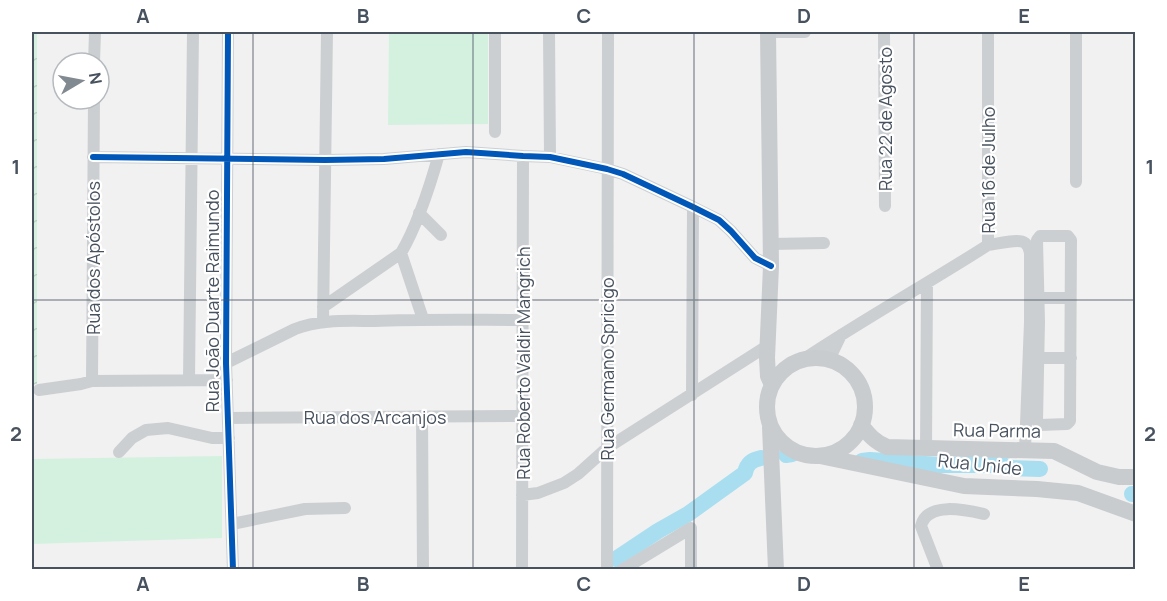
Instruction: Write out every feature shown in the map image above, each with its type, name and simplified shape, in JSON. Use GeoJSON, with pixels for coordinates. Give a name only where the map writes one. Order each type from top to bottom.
{"type":"FeatureCollection","features":[{"type":"Feature","properties":{"kind":"main road"},"geometry":{"type":"LineString","coordinates":[[768,32],[771,266],[767,352],[768,376],[772,385]]}},
{"type":"Feature","properties":{"kind":"main road"},"geometry":{"type":"LineString","coordinates":[[767,352],[776,367],[784,369]]}},
{"type":"Feature","properties":{"kind":"main road"},"geometry":{"type":"LineString","coordinates":[[804,359],[829,360],[850,372],[860,386],[864,404],[861,425],[852,440],[837,451],[820,456],[804,454],[789,448],[777,437],[770,423],[767,401],[772,385],[790,365],[804,359]]}},
{"type":"Feature","properties":{"kind":"main road"},"geometry":{"type":"LineString","coordinates":[[770,423],[776,570]]}},
{"type":"Feature","properties":{"kind":"main road","name":"Rua Parma"},"geometry":{"type":"LineString","coordinates":[[861,425],[879,444],[887,447],[1054,451],[1091,469],[1127,477]]}},
{"type":"Feature","properties":{"kind":"main road"},"geometry":{"type":"LineString","coordinates":[[771,469],[789,448]]}},
{"type":"Feature","properties":{"kind":"main road","name":"Rua Unide"},"geometry":{"type":"LineString","coordinates":[[820,456],[964,486],[1078,493],[1136,514]]}},
{"type":"Feature","properties":{"kind":"main road"},"geometry":{"type":"LineString","coordinates":[[1078,493],[1087,488],[1092,476],[1091,469]]}},
{"type":"Feature","properties":{"kind":"main road"},"geometry":{"type":"LineString","coordinates":[[1114,506],[1112,487],[1127,477]]}},
{"type":"Feature","properties":{"kind":"street"},"geometry":{"type":"LineString","coordinates":[[94,51],[95,32]]}},
{"type":"Feature","properties":{"kind":"street"},"geometry":{"type":"LineString","coordinates":[[189,380],[193,32]]}},
{"type":"Feature","properties":{"kind":"street","name":"Rua João Duarte Raimundo"},"geometry":{"type":"LineString","coordinates":[[228,32],[226,363],[233,570]]}},
{"type":"Feature","properties":{"kind":"street"},"geometry":{"type":"LineString","coordinates":[[323,322],[327,32]]}},
{"type":"Feature","properties":{"kind":"street"},"geometry":{"type":"LineString","coordinates":[[495,32],[495,132]]}},
{"type":"Feature","properties":{"kind":"street"},"geometry":{"type":"LineString","coordinates":[[549,32],[550,157]]}},
{"type":"Feature","properties":{"kind":"street","name":"Rua Germano Spricigo"},"geometry":{"type":"LineString","coordinates":[[607,570],[608,32]]}},
{"type":"Feature","properties":{"kind":"street"},"geometry":{"type":"LineString","coordinates":[[768,32],[805,32]]}},
{"type":"Feature","properties":{"kind":"street","name":"Rua 22 de Agosto"},"geometry":{"type":"LineString","coordinates":[[884,32],[885,206]]}},
{"type":"Feature","properties":{"kind":"street","name":"Rua 16 de Julho"},"geometry":{"type":"LineString","coordinates":[[804,359],[988,245],[987,32]]}},
{"type":"Feature","properties":{"kind":"street"},"geometry":{"type":"LineString","coordinates":[[1076,32],[1076,182]]}},
{"type":"Feature","properties":{"kind":"street","name":"Rua dos Apóstolos"},"geometry":{"type":"LineString","coordinates":[[92,381],[94,111]]}},
{"type":"Feature","properties":{"kind":"street"},"geometry":{"type":"LineString","coordinates":[[93,156],[325,160],[384,159],[466,152],[550,157],[623,174],[693,207],[719,220],[755,258],[771,266]]}},
{"type":"Feature","properties":{"kind":"street"},"geometry":{"type":"LineString","coordinates":[[323,308],[401,253],[419,213],[440,154]]}},
{"type":"Feature","properties":{"kind":"street","name":"Rua Roberto Valdir Mangrich"},"geometry":{"type":"LineString","coordinates":[[522,570],[523,156]]}},
{"type":"Feature","properties":{"kind":"street"},"geometry":{"type":"LineString","coordinates":[[692,395],[693,207]]}},
{"type":"Feature","properties":{"kind":"street"},"geometry":{"type":"LineString","coordinates":[[419,213],[441,235]]}},
{"type":"Feature","properties":{"kind":"street"},"geometry":{"type":"LineString","coordinates":[[988,245],[1019,241],[1028,245],[1030,253],[1034,322],[1038,358],[1037,421],[1040,424],[1067,424],[1070,421],[1071,238],[1040,236],[1038,240],[1039,298],[1034,322],[1025,449]]}},
{"type":"Feature","properties":{"kind":"street"},"geometry":{"type":"LineString","coordinates":[[771,244],[824,243]]}},
{"type":"Feature","properties":{"kind":"street"},"geometry":{"type":"LineString","coordinates":[[401,253],[423,319]]}},
{"type":"Feature","properties":{"kind":"street"},"geometry":{"type":"LineString","coordinates":[[926,449],[927,284]]}},
{"type":"Feature","properties":{"kind":"street"},"geometry":{"type":"LineString","coordinates":[[1039,298],[1070,298]]}},
{"type":"Feature","properties":{"kind":"street"},"geometry":{"type":"LineString","coordinates":[[226,363],[295,329],[323,322],[423,319],[523,320]]}},
{"type":"Feature","properties":{"kind":"street"},"geometry":{"type":"LineString","coordinates":[[829,360],[842,334]]}},
{"type":"Feature","properties":{"kind":"street"},"geometry":{"type":"LineString","coordinates":[[522,495],[538,493],[564,483],[578,474],[607,448],[767,352]]}},
{"type":"Feature","properties":{"kind":"street"},"geometry":{"type":"LineString","coordinates":[[1038,358],[1071,358]]}},
{"type":"Feature","properties":{"kind":"street"},"geometry":{"type":"LineString","coordinates":[[39,390],[92,381],[227,380]]}},
{"type":"Feature","properties":{"kind":"street"},"geometry":{"type":"LineString","coordinates":[[422,416],[423,570]]}},
{"type":"Feature","properties":{"kind":"street","name":"Rua dos Arcanjos"},"geometry":{"type":"LineString","coordinates":[[228,418],[523,416]]}},
{"type":"Feature","properties":{"kind":"street"},"geometry":{"type":"LineString","coordinates":[[119,452],[132,438],[146,430],[168,428],[212,438],[229,438]]}},
{"type":"Feature","properties":{"kind":"street"},"geometry":{"type":"LineString","coordinates":[[231,524],[305,509],[345,508]]}},
{"type":"Feature","properties":{"kind":"street"},"geometry":{"type":"LineString","coordinates":[[938,570],[921,526],[922,519],[941,510],[949,509],[984,514]]}},
{"type":"Feature","properties":{"kind":"street"},"geometry":{"type":"LineString","coordinates":[[622,570],[691,528],[691,570]]}},
{"type":"Feature","properties":{"kind":"green space"},"geometry":{"type":"Polygon","coordinates":[[[32,32],[37,32],[37,384],[32,385],[32,32]]]}},
{"type":"Feature","properties":{"kind":"green space"},"geometry":{"type":"Polygon","coordinates":[[[389,32],[488,32],[488,124],[388,125],[389,32]]]}},
{"type":"Feature","properties":{"kind":"green space"},"geometry":{"type":"Polygon","coordinates":[[[222,456],[222,538],[32,544],[32,459],[222,456]]]}},
{"type":"Feature","properties":{"kind":"waterway"},"geometry":{"type":"LineString","coordinates":[[786,455],[792,454]]}},
{"type":"Feature","properties":{"kind":"waterway"},"geometry":{"type":"LineString","coordinates":[[616,559],[688,514],[745,473],[750,462],[761,458]]}},
{"type":"Feature","properties":{"kind":"waterway"},"geometry":{"type":"LineString","coordinates":[[862,461],[1002,465],[1012,468],[1040,469]]}},
{"type":"Feature","properties":{"kind":"cycle path"},"geometry":{"type":"LineString","coordinates":[[228,32],[226,363],[233,570]]}},
{"type":"Feature","properties":{"kind":"cycle path"},"geometry":{"type":"LineString","coordinates":[[93,157],[325,160],[384,159],[466,152],[550,157],[623,174],[693,207],[719,220],[755,258],[771,266]]}}]}
